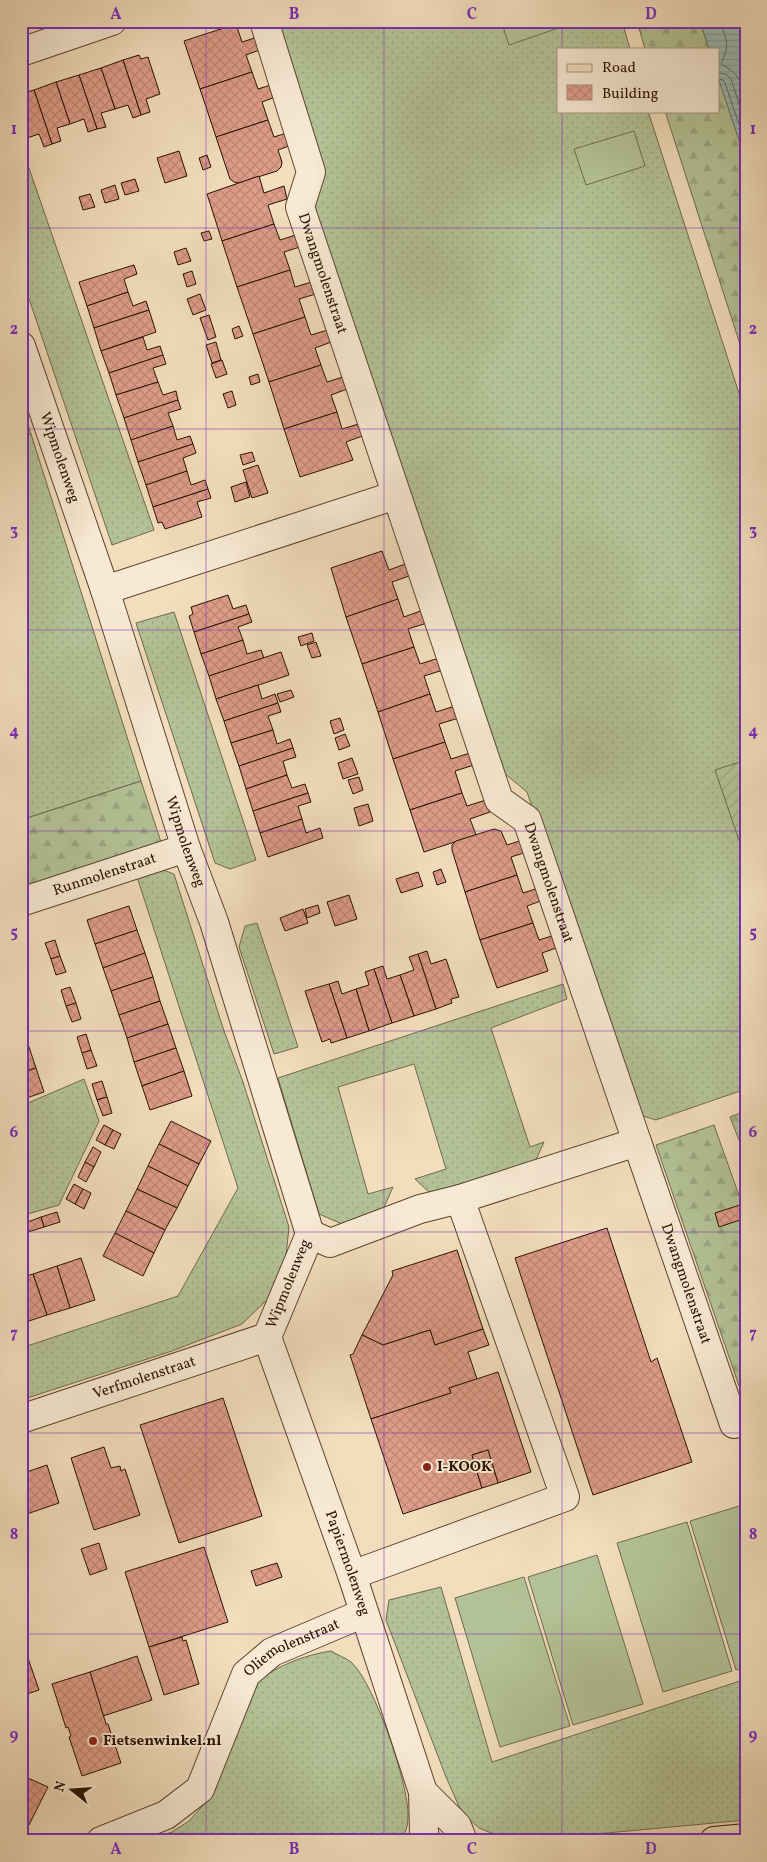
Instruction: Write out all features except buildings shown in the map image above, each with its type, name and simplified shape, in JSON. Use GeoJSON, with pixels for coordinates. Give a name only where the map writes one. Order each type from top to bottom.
{"type":"FeatureCollection","features":[{"type":"Feature","properties":{"kind":"main road"},"geometry":{"type":"LineString","coordinates":[[714,1841],[746,1838]]}},
{"type":"Feature","properties":{"kind":"street"},"geometry":{"type":"LineString","coordinates":[[21,52],[112,21]]}},
{"type":"Feature","properties":{"kind":"street","name":"Dwangmolenstraat"},"geometry":{"type":"LineString","coordinates":[[264,21],[311,172],[300,207],[396,495],[499,800],[527,820],[734,1424]]}},
{"type":"Feature","properties":{"kind":"street","name":"Wipmolenweg"},"geometry":{"type":"LineString","coordinates":[[21,347],[105,590],[186,848],[214,922],[310,1234],[268,1337]]}},
{"type":"Feature","properties":{"kind":"street"},"geometry":{"type":"LineString","coordinates":[[105,590],[396,495]]}},
{"type":"Feature","properties":{"kind":"street","name":"Runmolenstraat"},"geometry":{"type":"LineString","coordinates":[[21,902],[186,848]]}},
{"type":"Feature","properties":{"kind":"street"},"geometry":{"type":"LineString","coordinates":[[310,1234],[330,1243],[420,1209],[460,1199],[637,1142]]}},
{"type":"Feature","properties":{"kind":"street"},"geometry":{"type":"LineString","coordinates":[[352,1575],[565,1497],[460,1199]]}},
{"type":"Feature","properties":{"kind":"street","name":"Papiermolenweg"},"geometry":{"type":"LineString","coordinates":[[268,1337],[352,1575],[423,1792],[424,1833],[426,1841]]}},
{"type":"Feature","properties":{"kind":"street","name":"Verfmolenstraat"},"geometry":{"type":"LineString","coordinates":[[21,1419],[268,1337]]}},
{"type":"Feature","properties":{"kind":"street","name":"Oliemolenstraat"},"geometry":{"type":"LineString","coordinates":[[101,1841],[166,1815],[200,1789],[246,1674],[272,1652],[364,1614]]}},
{"type":"Feature","properties":{"kind":"street","name":"Papiermolenweg"},"geometry":{"type":"LineString","coordinates":[[423,1792],[457,1826],[463,1841]]}},
{"type":"Feature","properties":{"kind":"green space"},"geometry":{"type":"Polygon","coordinates":[[[277,21],[622,21],[630,48],[557,48],[557,112],[648,112],[746,415],[746,1089],[656,1120],[636,1114],[527,792],[498,768],[311,204],[322,160],[277,21]]]}},
{"type":"Feature","properties":{"kind":"green space"},"geometry":{"type":"Polygon","coordinates":[[[501,21],[579,21],[509,45],[501,21]]]}},
{"type":"Feature","properties":{"kind":"green space"},"geometry":{"type":"Polygon","coordinates":[[[637,21],[700,21],[709,48],[645,48],[637,21]]]}},
{"type":"Feature","properties":{"kind":"green space"},"geometry":{"type":"Polygon","coordinates":[[[720,83],[746,161],[746,363],[665,112],[720,112],[720,83]]]}},
{"type":"Feature","properties":{"kind":"green space"},"geometry":{"type":"Polygon","coordinates":[[[634,131],[645,166],[586,185],[574,149],[634,131]]]}},
{"type":"Feature","properties":{"kind":"green space"},"geometry":{"type":"Polygon","coordinates":[[[21,145],[154,530],[112,545],[21,275],[21,145]]]}},
{"type":"Feature","properties":{"kind":"green space"},"geometry":{"type":"Polygon","coordinates":[[[21,401],[31,434],[21,437],[21,401]]]}},
{"type":"Feature","properties":{"kind":"green space"},"geometry":{"type":"Polygon","coordinates":[[[31,434],[141,781],[21,820],[21,437],[31,434]]]}},
{"type":"Feature","properties":{"kind":"green space"},"geometry":{"type":"Polygon","coordinates":[[[174,612],[256,860],[230,869],[215,863],[136,623],[174,612]]]}},
{"type":"Feature","properties":{"kind":"green space"},"geometry":{"type":"Polygon","coordinates":[[[746,760],[746,861],[715,770],[746,760]]]}},
{"type":"Feature","properties":{"kind":"green space"},"geometry":{"type":"Polygon","coordinates":[[[141,781],[161,842],[21,887],[21,820],[141,781]]]}},
{"type":"Feature","properties":{"kind":"green space"},"geometry":{"type":"Polygon","coordinates":[[[163,870],[174,874],[223,1028],[243,1082],[289,1227],[286,1256],[268,1299],[242,1324],[172,1351],[21,1400],[21,1348],[178,1296],[238,1188],[137,877],[163,870]]]}},
{"type":"Feature","properties":{"kind":"green space"},"geometry":{"type":"Polygon","coordinates":[[[257,923],[298,1047],[274,1054],[239,947],[245,926],[257,923]]]}},
{"type":"Feature","properties":{"kind":"green space"},"geometry":{"type":"Polygon","coordinates":[[[563,984],[567,999],[491,1028],[530,1147],[544,1142],[535,1162],[432,1195],[415,1179],[446,1169],[414,1064],[338,1087],[368,1194],[393,1187],[381,1214],[342,1224],[319,1214],[278,1078],[563,984]]]}},
{"type":"Feature","properties":{"kind":"green space"},"geometry":{"type":"Polygon","coordinates":[[[84,1079],[99,1121],[59,1205],[21,1216],[21,1106],[84,1079]]]}},
{"type":"Feature","properties":{"kind":"green space"},"geometry":{"type":"Polygon","coordinates":[[[746,1111],[746,1158],[730,1117],[746,1111]]]}},
{"type":"Feature","properties":{"kind":"green space"},"geometry":{"type":"Polygon","coordinates":[[[714,1125],[746,1215],[746,1406],[656,1145],[714,1125]]]}},
{"type":"Feature","properties":{"kind":"green space"},"geometry":{"type":"Polygon","coordinates":[[[746,1504],[746,1667],[736,1670],[690,1521],[746,1504]]]}},
{"type":"Feature","properties":{"kind":"green space"},"geometry":{"type":"Polygon","coordinates":[[[687,1522],[732,1671],[663,1692],[617,1543],[687,1522]]]}},
{"type":"Feature","properties":{"kind":"green space"},"geometry":{"type":"Polygon","coordinates":[[[597,1555],[643,1704],[573,1725],[528,1577],[597,1555]]]}},
{"type":"Feature","properties":{"kind":"green space"},"geometry":{"type":"Polygon","coordinates":[[[524,1577],[570,1726],[500,1747],[455,1598],[524,1577]]]}},
{"type":"Feature","properties":{"kind":"green space"},"geometry":{"type":"Polygon","coordinates":[[[441,1587],[492,1762],[746,1679],[746,1820],[564,1837],[506,1839],[479,1828],[462,1813],[446,1777],[386,1620],[389,1600],[441,1587]]]}},
{"type":"Feature","properties":{"kind":"green space"},"geometry":{"type":"Polygon","coordinates":[[[331,1651],[351,1662],[360,1673],[370,1690],[388,1735],[407,1801],[407,1826],[400,1841],[144,1841],[172,1832],[189,1821],[207,1801],[257,1682],[292,1662],[311,1655],[331,1651]]]}},
{"type":"Feature","properties":{"kind":"water"},"geometry":{"type":"Polygon","coordinates":[[[700,21],[746,21],[746,161],[720,83],[720,48],[709,48],[700,21]]]}},
{"type":"Feature","properties":{"kind":"place","name":"I-KOOK"},"geometry":{"type":"Point","coordinates":[427,1467]}},
{"type":"Feature","properties":{"kind":"place","name":"Fietsenwinkel.nl"},"geometry":{"type":"Point","coordinates":[93,1741]}}]}
